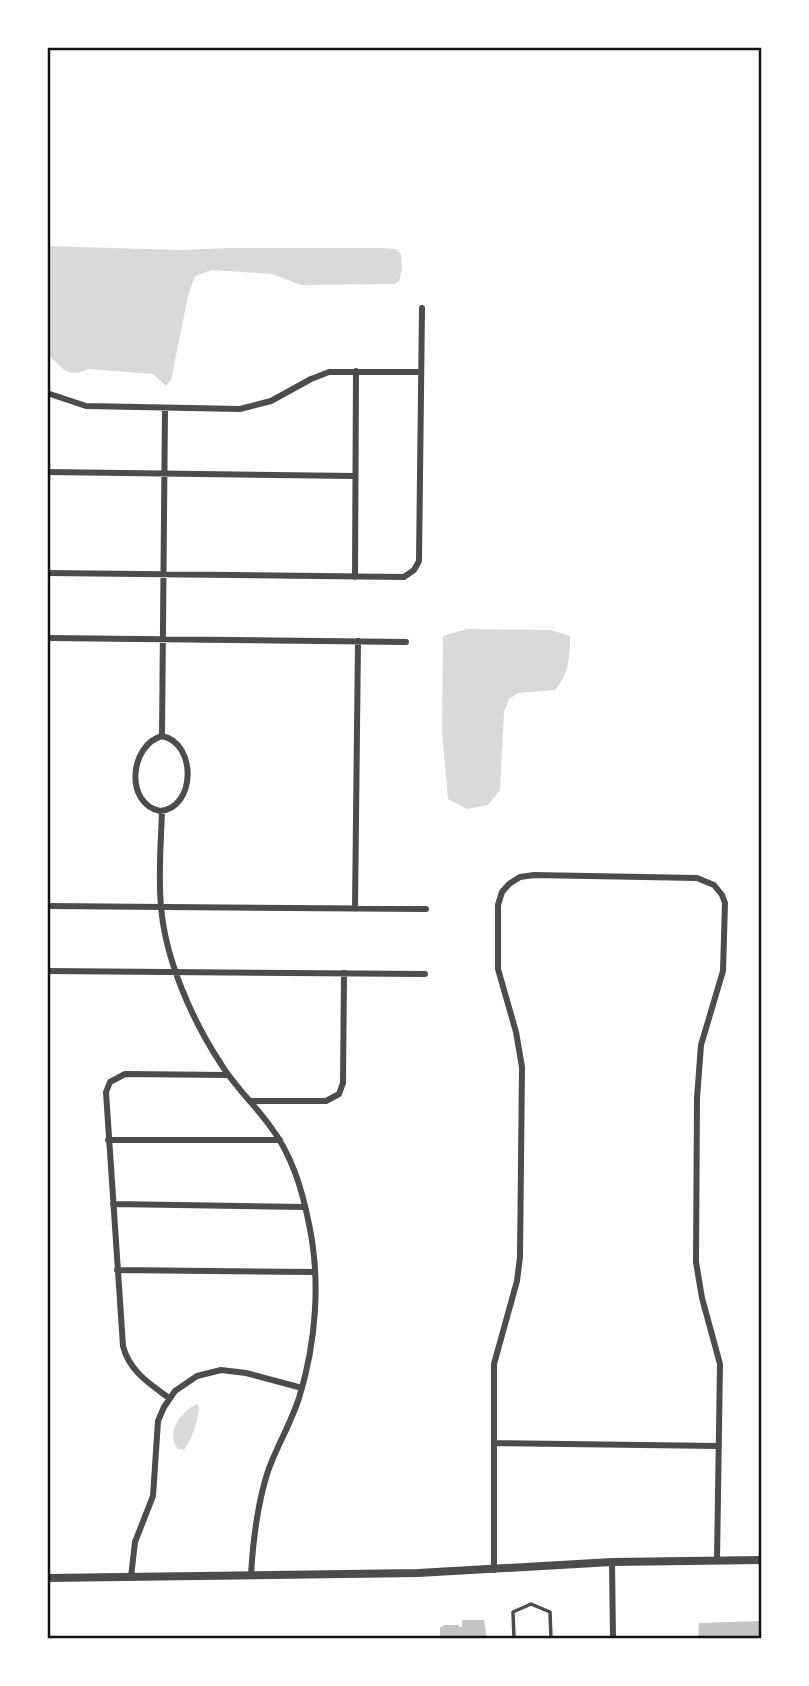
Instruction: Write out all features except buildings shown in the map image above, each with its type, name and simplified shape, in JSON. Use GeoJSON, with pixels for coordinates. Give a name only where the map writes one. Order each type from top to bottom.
{"type":"FeatureCollection","features":[{"type":"Feature","properties":{"kind":"street"},"geometry":{"type":"LineString","coordinates":[[47,573],[404,577],[414,570],[418,564],[422,307]]}},
{"type":"Feature","properties":{"kind":"street"},"geometry":{"type":"LineString","coordinates":[[47,393],[86,406],[246,408],[271,401],[323,374],[356,371],[421,372]]}},
{"type":"Feature","properties":{"kind":"street"},"geometry":{"type":"LineString","coordinates":[[355,577],[356,371]]}},
{"type":"Feature","properties":{"kind":"street"},"geometry":{"type":"LineString","coordinates":[[162,736],[165,408]]}},
{"type":"Feature","properties":{"kind":"street"},"geometry":{"type":"LineString","coordinates":[[47,472],[355,476]]}},
{"type":"Feature","properties":{"kind":"street"},"geometry":{"type":"LineString","coordinates":[[47,638],[405,642]]}},
{"type":"Feature","properties":{"kind":"street"},"geometry":{"type":"LineString","coordinates":[[355,909],[358,641]]}},
{"type":"Feature","properties":{"kind":"street"},"geometry":{"type":"LineString","coordinates":[[162,736],[176,742],[183,752],[187,774],[186,788],[180,799],[172,807],[162,811],[154,810],[145,804],[138,791],[136,777],[141,750],[150,740],[162,736]]}},
{"type":"Feature","properties":{"kind":"street"},"geometry":{"type":"LineString","coordinates":[[162,811],[161,907],[176,972],[195,1018],[228,1075],[280,1140],[293,1168],[305,1207],[314,1272],[314,1322],[302,1388],[268,1471],[254,1535],[251,1575]]}},
{"type":"Feature","properties":{"kind":"street"},"geometry":{"type":"LineString","coordinates":[[494,1570],[495,1358],[517,1281],[521,1238],[522,1067],[516,1032],[500,977],[499,902],[502,892],[509,884],[520,877],[534,875],[697,878],[716,887],[724,904],[724,966],[703,1037],[698,1066],[695,1248],[699,1285],[720,1364],[717,1560]]}},
{"type":"Feature","properties":{"kind":"street"},"geometry":{"type":"LineString","coordinates":[[47,906],[426,909]]}},
{"type":"Feature","properties":{"kind":"street"},"geometry":{"type":"LineString","coordinates":[[47,971],[425,974]]}},
{"type":"Feature","properties":{"kind":"street"},"geometry":{"type":"LineString","coordinates":[[250,1101],[326,1101],[339,1094],[343,1083],[345,973]]}},
{"type":"Feature","properties":{"kind":"street"},"geometry":{"type":"LineString","coordinates":[[169,1398],[136,1372],[125,1355],[105,1095],[110,1082],[125,1074],[228,1075]]}},
{"type":"Feature","properties":{"kind":"street"},"geometry":{"type":"LineString","coordinates":[[108,1140],[280,1140]]}},
{"type":"Feature","properties":{"kind":"street"},"geometry":{"type":"LineString","coordinates":[[113,1204],[305,1207]]}},
{"type":"Feature","properties":{"kind":"street"},"geometry":{"type":"LineString","coordinates":[[117,1270],[314,1272]]}},
{"type":"Feature","properties":{"kind":"street"},"geometry":{"type":"LineString","coordinates":[[131,1577],[135,1542],[153,1496],[158,1421],[169,1398],[197,1376],[221,1370],[302,1388]]}},
{"type":"Feature","properties":{"kind":"street"},"geometry":{"type":"LineString","coordinates":[[494,1443],[719,1446]]}},
{"type":"Feature","properties":{"kind":"street"},"geometry":{"type":"LineString","coordinates":[[47,1578],[494,1570],[612,1562],[762,1560]]}},
{"type":"Feature","properties":{"kind":"street"},"geometry":{"type":"LineString","coordinates":[[612,1562],[613,1639]]}},
{"type":"Feature","properties":{"kind":"lane"},"geometry":{"type":"LineString","coordinates":[[514,1639],[513,1612],[531,1604],[550,1612],[551,1639]]}},
{"type":"Feature","properties":{"kind":"shaded area"},"geometry":{"type":"Polygon","coordinates":[[[47,246],[180,250],[383,248],[396,249],[401,254],[402,270],[399,281],[395,284],[301,285],[272,274],[212,270],[195,276],[188,296],[171,380],[166,386],[153,374],[88,369],[71,373],[50,356],[47,246]]]}},
{"type":"Feature","properties":{"kind":"shaded area"},"geometry":{"type":"Polygon","coordinates":[[[467,629],[550,630],[570,636],[570,651],[563,678],[555,690],[518,693],[509,699],[504,712],[500,790],[488,805],[467,809],[448,799],[442,732],[443,636],[467,629]]]}},
{"type":"Feature","properties":{"kind":"shaded area"},"geometry":{"type":"Polygon","coordinates":[[[197,1404],[199,1407],[192,1435],[184,1450],[178,1449],[174,1443],[174,1430],[185,1412],[197,1404]]]}}]}
